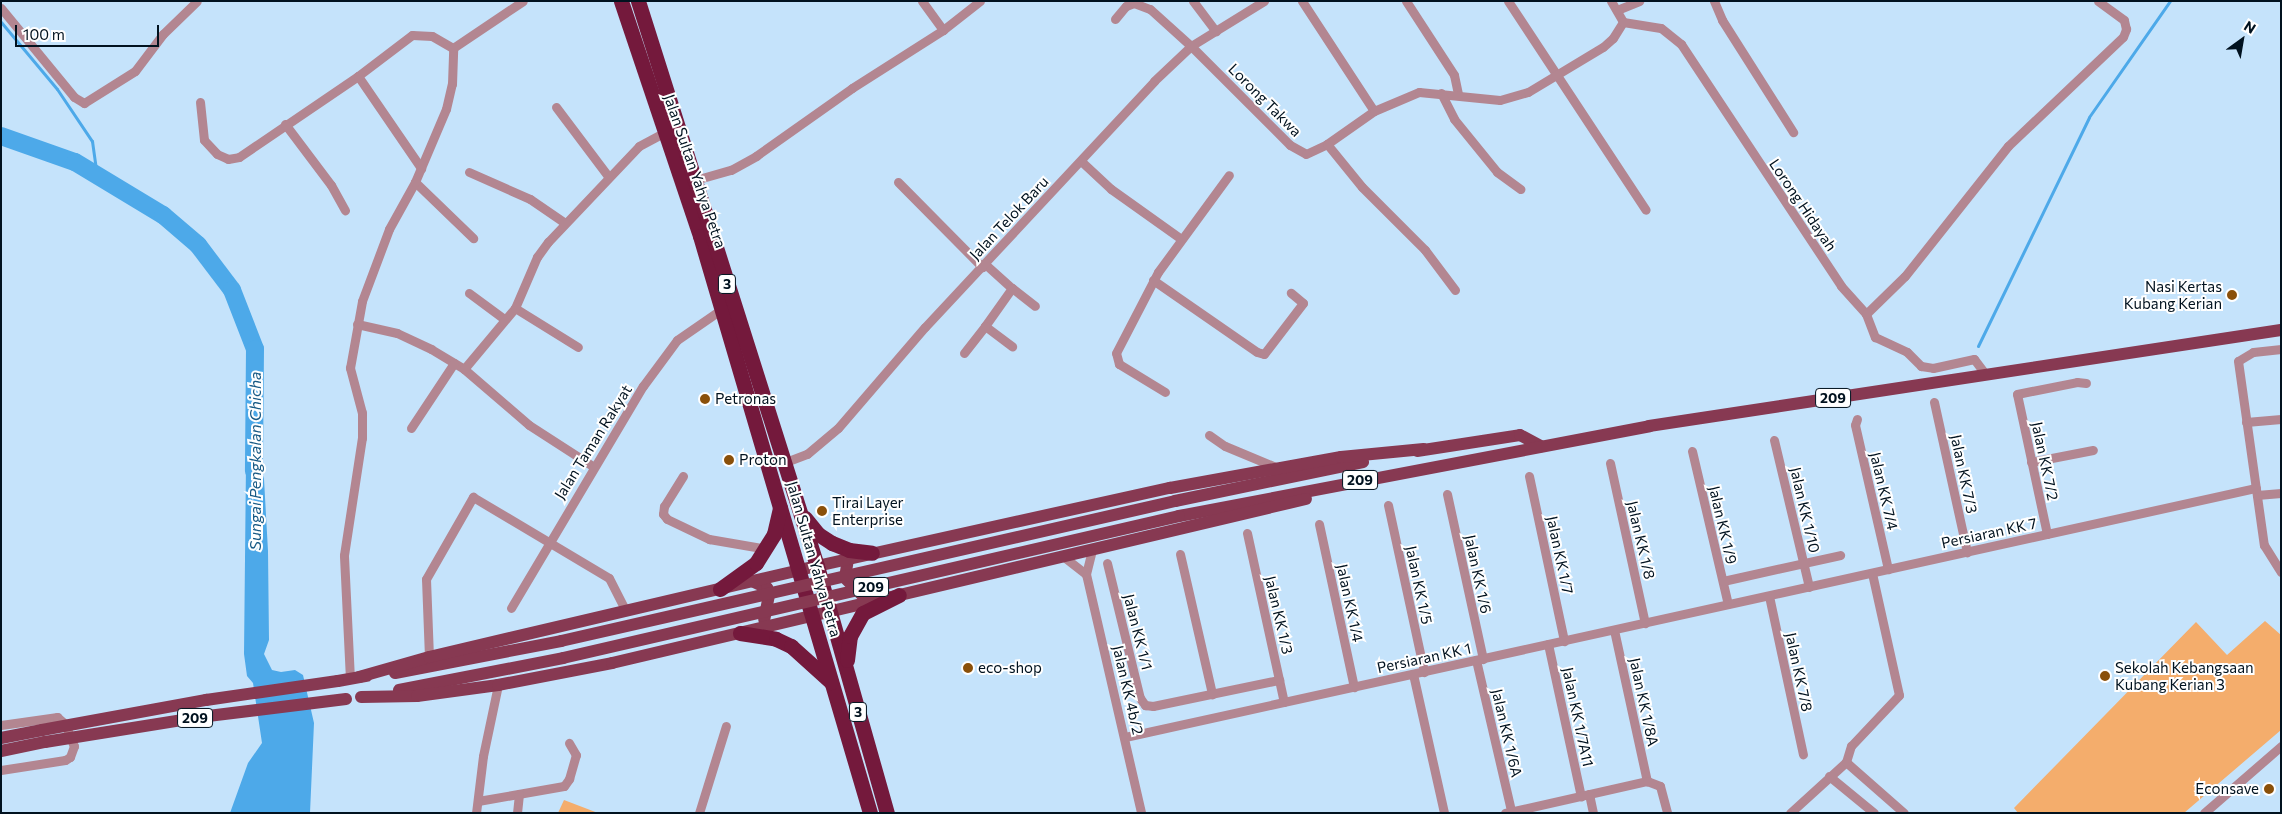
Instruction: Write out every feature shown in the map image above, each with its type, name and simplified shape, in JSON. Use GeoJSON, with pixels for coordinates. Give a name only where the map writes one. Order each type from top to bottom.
{"type":"FeatureCollection","features":[{"type":"Feature","properties":{"kind":"highway","name":"Jalan Sultan Yahya Petra"},"geometry":{"type":"LineString","coordinates":[[621,1],[657,117],[722,309],[870,813]]}},
{"type":"Feature","properties":{"kind":"highway","name":"Jalan Sultan Yahya Petra"},"geometry":{"type":"LineString","coordinates":[[638,1],[817,566],[887,813]]}},
{"type":"Feature","properties":{"kind":"highway"},"geometry":{"type":"LineString","coordinates":[[657,117],[660,102],[665,100],[670,102]]}},
{"type":"Feature","properties":{"kind":"highway"},"geometry":{"type":"LineString","coordinates":[[797,504],[818,534],[849,550],[872,553]]}},
{"type":"Feature","properties":{"kind":"highway"},"geometry":{"type":"LineString","coordinates":[[720,589],[745,573],[767,549],[780,506]]}},
{"type":"Feature","properties":{"kind":"highway"},"geometry":{"type":"LineString","coordinates":[[848,675],[847,647],[856,623],[863,613],[899,595]]}},
{"type":"Feature","properties":{"kind":"highway"},"geometry":{"type":"LineString","coordinates":[[740,633],[776,639],[791,646],[832,683]]}},
{"type":"Feature","properties":{"kind":"main road","name":"209"},"geometry":{"type":"LineString","coordinates":[[1,738],[43,736],[361,697],[563,658],[1179,516],[1430,466],[1541,446],[2281,330]]}},
{"type":"Feature","properties":{"kind":"main road","name":"209"},"geometry":{"type":"LineString","coordinates":[[1,751],[43,736],[206,700],[415,670],[561,641],[1174,501],[1424,449],[1520,435],[1541,446]]}},
{"type":"Feature","properties":{"kind":"main road"},"geometry":{"type":"LineString","coordinates":[[349,679],[429,656],[872,553],[1170,488],[1341,457],[1424,449]]}},
{"type":"Feature","properties":{"kind":"main road"},"geometry":{"type":"LineString","coordinates":[[361,697],[417,696],[498,685],[740,633],[1064,557],[1430,466]]}},
{"type":"Feature","properties":{"kind":"main road"},"geometry":{"type":"LineString","coordinates":[[848,559],[846,578],[851,587],[871,601]]}},
{"type":"Feature","properties":{"kind":"main road"},"geometry":{"type":"LineString","coordinates":[[752,581],[767,588],[769,595],[766,614],[758,628]]}},
{"type":"Feature","properties":{"kind":"street"},"geometry":{"type":"LineString","coordinates":[[1,8],[74,97],[84,103],[135,71],[163,34],[197,1]]}},
{"type":"Feature","properties":{"kind":"street"},"geometry":{"type":"LineString","coordinates":[[453,48],[523,1]]}},
{"type":"Feature","properties":{"kind":"street"},"geometry":{"type":"LineString","coordinates":[[922,1],[943,30]]}},
{"type":"Feature","properties":{"kind":"street"},"geometry":{"type":"LineString","coordinates":[[695,180],[731,170],[756,156],[852,88],[943,30],[980,1]]}},
{"type":"Feature","properties":{"kind":"street"},"geometry":{"type":"LineString","coordinates":[[1193,1],[1216,31]]}},
{"type":"Feature","properties":{"kind":"street","name":"Jalan Telok Baru"},"geometry":{"type":"LineString","coordinates":[[783,463],[808,454],[827,439],[1154,81],[1192,46],[1264,1]]}},
{"type":"Feature","properties":{"kind":"street"},"geometry":{"type":"LineString","coordinates":[[1302,1],[1374,111]]}},
{"type":"Feature","properties":{"kind":"street"},"geometry":{"type":"LineString","coordinates":[[1406,1],[1454,75],[1458,94]]}},
{"type":"Feature","properties":{"kind":"street"},"geometry":{"type":"LineString","coordinates":[[1508,1],[1646,210]]}},
{"type":"Feature","properties":{"kind":"street"},"geometry":{"type":"LineString","coordinates":[[1611,1],[1623,22]]}},
{"type":"Feature","properties":{"kind":"street"},"geometry":{"type":"LineString","coordinates":[[1617,10],[1639,1]]}},
{"type":"Feature","properties":{"kind":"street"},"geometry":{"type":"LineString","coordinates":[[1714,1],[1722,20],[1794,132]]}},
{"type":"Feature","properties":{"kind":"street"},"geometry":{"type":"LineString","coordinates":[[1866,314],[1905,276],[2008,146],[2123,37],[2126,29],[2124,20],[2098,1]]}},
{"type":"Feature","properties":{"kind":"street","name":"Lorong Takwa"},"geometry":{"type":"LineString","coordinates":[[1115,19],[1126,6],[1142,5],[1192,46],[1298,152],[1313,152],[1374,111],[1419,92],[1458,94],[1500,100],[1514,98],[1603,47],[1613,38],[1623,22]]}},
{"type":"Feature","properties":{"kind":"street","name":"Lorong Hidayah"},"geometry":{"type":"LineString","coordinates":[[1623,22],[1661,28],[1681,44],[1836,279],[1866,314],[1875,337],[1907,352],[1921,366],[1933,368],[1974,359],[1986,375]]}},
{"type":"Feature","properties":{"kind":"street"},"geometry":{"type":"LineString","coordinates":[[200,102],[204,140],[217,154],[228,159],[247,152],[285,124],[358,76],[412,35],[432,36],[453,48]]}},
{"type":"Feature","properties":{"kind":"street"},"geometry":{"type":"LineString","coordinates":[[349,679],[344,555],[362,438],[362,413],[350,368],[357,324],[374,265],[421,168],[446,109],[452,84],[453,48]]}},
{"type":"Feature","properties":{"kind":"street"},"geometry":{"type":"LineString","coordinates":[[358,76],[421,168]]}},
{"type":"Feature","properties":{"kind":"street"},"geometry":{"type":"LineString","coordinates":[[1442,93],[1454,120],[1497,172],[1520,189]]}},
{"type":"Feature","properties":{"kind":"street"},"geometry":{"type":"LineString","coordinates":[[556,107],[608,176]]}},
{"type":"Feature","properties":{"kind":"street"},"geometry":{"type":"LineString","coordinates":[[285,124],[332,185],[345,210]]}},
{"type":"Feature","properties":{"kind":"street"},"geometry":{"type":"LineString","coordinates":[[464,369],[515,308],[537,257],[565,223],[608,176],[639,146],[664,133]]}},
{"type":"Feature","properties":{"kind":"street"},"geometry":{"type":"LineString","coordinates":[[1327,144],[1362,187],[1425,250],[1455,290]]}},
{"type":"Feature","properties":{"kind":"street"},"geometry":{"type":"LineString","coordinates":[[1082,162],[1111,189],[1181,239]]}},
{"type":"Feature","properties":{"kind":"street"},"geometry":{"type":"LineString","coordinates":[[469,172],[530,200],[565,223]]}},
{"type":"Feature","properties":{"kind":"street"},"geometry":{"type":"LineString","coordinates":[[1165,392],[1116,358],[1154,280],[1181,239],[1229,176]]}},
{"type":"Feature","properties":{"kind":"street"},"geometry":{"type":"LineString","coordinates":[[414,182],[473,238]]}},
{"type":"Feature","properties":{"kind":"street"},"geometry":{"type":"LineString","coordinates":[[898,182],[984,266],[1035,306]]}},
{"type":"Feature","properties":{"kind":"street"},"geometry":{"type":"LineString","coordinates":[[1154,280],[1257,352],[1264,354],[1303,303],[1291,293]]}},
{"type":"Feature","properties":{"kind":"street"},"geometry":{"type":"LineString","coordinates":[[964,353],[1012,288]]}},
{"type":"Feature","properties":{"kind":"street"},"geometry":{"type":"LineString","coordinates":[[469,293],[504,320]]}},
{"type":"Feature","properties":{"kind":"street"},"geometry":{"type":"LineString","coordinates":[[515,308],[578,347]]}},
{"type":"Feature","properties":{"kind":"street","name":"Jalan Taman Rakyat"},"geometry":{"type":"LineString","coordinates":[[511,608],[548,542],[643,386],[677,340],[722,309]]}},
{"type":"Feature","properties":{"kind":"street"},"geometry":{"type":"LineString","coordinates":[[357,324],[413,338],[464,369],[510,412],[594,468]]}},
{"type":"Feature","properties":{"kind":"street"},"geometry":{"type":"LineString","coordinates":[[985,326],[1012,346]]}},
{"type":"Feature","properties":{"kind":"street"},"geometry":{"type":"LineString","coordinates":[[2281,349],[2253,352],[2238,361],[2264,545],[2281,572]]}},
{"type":"Feature","properties":{"kind":"street"},"geometry":{"type":"LineString","coordinates":[[411,428],[454,363]]}},
{"type":"Feature","properties":{"kind":"street","name":"Jalan KK 7/2"},"geometry":{"type":"LineString","coordinates":[[2047,534],[2017,394],[2077,382],[2086,383]]}},
{"type":"Feature","properties":{"kind":"street","name":"Jalan KK 7/3"},"geometry":{"type":"LineString","coordinates":[[1934,402],[1967,552]]}},
{"type":"Feature","properties":{"kind":"street"},"geometry":{"type":"LineString","coordinates":[[2246,422],[2281,418]]}},
{"type":"Feature","properties":{"kind":"street","name":"Jalan KK 7/4"},"geometry":{"type":"LineString","coordinates":[[1857,419],[1855,425],[1888,569]]}},
{"type":"Feature","properties":{"kind":"street"},"geometry":{"type":"LineString","coordinates":[[1209,435],[1224,446],[1280,469]]}},
{"type":"Feature","properties":{"kind":"street","name":"Jalan KK 1/10"},"geometry":{"type":"LineString","coordinates":[[1774,440],[1809,587]]}},
{"type":"Feature","properties":{"kind":"street"},"geometry":{"type":"LineString","coordinates":[[2031,462],[2093,450]]}},
{"type":"Feature","properties":{"kind":"street","name":"Jalan KK 1/9"},"geometry":{"type":"LineString","coordinates":[[1692,451],[1728,604]]}},
{"type":"Feature","properties":{"kind":"street","name":"Jalan KK 1/8"},"geometry":{"type":"LineString","coordinates":[[1610,463],[1645,623]]}},
{"type":"Feature","properties":{"kind":"street"},"geometry":{"type":"LineString","coordinates":[[683,476],[664,506],[662,514],[667,519],[709,539],[767,549]]}},
{"type":"Feature","properties":{"kind":"street","name":"Jalan KK 1/7"},"geometry":{"type":"LineString","coordinates":[[1529,476],[1564,641]]}},
{"type":"Feature","properties":{"kind":"street","name":"Persiaran KK 7"},"geometry":{"type":"LineString","coordinates":[[1728,604],[2047,534],[2257,492],[2281,493]]}},
{"type":"Feature","properties":{"kind":"street","name":"Jalan KK 1/6"},"geometry":{"type":"LineString","coordinates":[[1447,494],[1479,659]]}},
{"type":"Feature","properties":{"kind":"street"},"geometry":{"type":"LineString","coordinates":[[429,656],[426,579],[473,497],[609,578],[626,611]]}},
{"type":"Feature","properties":{"kind":"street","name":"Jalan KK 1/5"},"geometry":{"type":"LineString","coordinates":[[1388,505],[1424,672]]}},
{"type":"Feature","properties":{"kind":"street","name":"Jalan KK 1/4"},"geometry":{"type":"LineString","coordinates":[[1319,524],[1354,687]]}},
{"type":"Feature","properties":{"kind":"street","name":"Jalan KK 1/3"},"geometry":{"type":"LineString","coordinates":[[1247,533],[1284,702]]}},
{"type":"Feature","properties":{"kind":"street","name":"Jalan KK 4b/2"},"geometry":{"type":"LineString","coordinates":[[1092,550],[1086,574],[1125,738],[1140,813]]}},
{"type":"Feature","properties":{"kind":"street"},"geometry":{"type":"LineString","coordinates":[[1180,554],[1212,694],[1279,680]]}},
{"type":"Feature","properties":{"kind":"street"},"geometry":{"type":"LineString","coordinates":[[1723,581],[1840,555]]}},
{"type":"Feature","properties":{"kind":"street"},"geometry":{"type":"LineString","coordinates":[[1064,557],[1086,574]]}},
{"type":"Feature","properties":{"kind":"street","name":"Jalan KK 1/1"},"geometry":{"type":"LineString","coordinates":[[1107,563],[1140,698],[1145,705],[1212,694]]}},
{"type":"Feature","properties":{"kind":"street"},"geometry":{"type":"LineString","coordinates":[[1790,813],[1846,762],[1851,746],[1898,697],[1894,666],[1872,573]]}},
{"type":"Feature","properties":{"kind":"street","name":"Jalan KK 7/8"},"geometry":{"type":"LineString","coordinates":[[1769,596],[1803,754]]}},
{"type":"Feature","properties":{"kind":"street","name":"Persiaran KK 1"},"geometry":{"type":"LineString","coordinates":[[1125,738],[1728,604]]}},
{"type":"Feature","properties":{"kind":"street","name":"Jalan KK 1/8A"},"geometry":{"type":"LineString","coordinates":[[1614,630],[1652,782],[1662,790],[1667,813]]}},
{"type":"Feature","properties":{"kind":"street","name":"Jalan KK 1/7A11"},"geometry":{"type":"LineString","coordinates":[[1548,644],[1585,795],[1593,813]]}},
{"type":"Feature","properties":{"kind":"street","name":"Jalan KK 1/6A"},"geometry":{"type":"LineString","coordinates":[[1479,659],[1508,812]]}},
{"type":"Feature","properties":{"kind":"street"},"geometry":{"type":"LineString","coordinates":[[1413,674],[1444,813]]}},
{"type":"Feature","properties":{"kind":"street"},"geometry":{"type":"LineString","coordinates":[[476,813],[483,756],[498,685]]}},
{"type":"Feature","properties":{"kind":"street"},"geometry":{"type":"LineString","coordinates":[[1,725],[57,717],[65,724],[74,746],[70,757],[65,760],[1,770]]}},
{"type":"Feature","properties":{"kind":"street"},"geometry":{"type":"LineString","coordinates":[[699,813],[726,726]]}},
{"type":"Feature","properties":{"kind":"street"},"geometry":{"type":"LineString","coordinates":[[478,800],[566,784],[576,755],[569,742]]}},
{"type":"Feature","properties":{"kind":"street"},"geometry":{"type":"LineString","coordinates":[[2206,812],[2281,746]]}},
{"type":"Feature","properties":{"kind":"street"},"geometry":{"type":"LineString","coordinates":[[1846,762],[1904,813]]}},
{"type":"Feature","properties":{"kind":"street"},"geometry":{"type":"LineString","coordinates":[[1830,776],[1874,813]]}},
{"type":"Feature","properties":{"kind":"street"},"geometry":{"type":"LineString","coordinates":[[1508,812],[1521,811],[1585,795],[1652,782]]}},
{"type":"Feature","properties":{"kind":"street"},"geometry":{"type":"LineString","coordinates":[[517,813],[519,794]]}},
{"type":"Feature","properties":{"kind":"shaded area"},"geometry":{"type":"Polygon","coordinates":[[[2265,621],[2281,635],[2281,730],[2184,813],[2018,813],[2014,808],[2196,622],[2227,655],[2265,621]]]}},
{"type":"Feature","properties":{"kind":"shaded area"},"geometry":{"type":"Polygon","coordinates":[[[564,800],[598,813],[558,813],[564,800]]]}},
{"type":"Feature","properties":{"kind":"water"},"geometry":{"type":"Polygon","coordinates":[[[254,445],[264,479],[268,551],[269,640],[264,654],[272,670],[281,672],[295,670],[303,675],[314,723],[310,813],[230,813],[248,763],[262,743],[253,683],[247,676],[244,654],[246,463],[254,445]]]}},
{"type":"Feature","properties":{"kind":"waterway"},"geometry":{"type":"LineString","coordinates":[[1978,346],[2089,117],[2170,1]]}},
{"type":"Feature","properties":{"kind":"waterway"},"geometry":{"type":"LineString","coordinates":[[1,22],[57,89],[92,141],[97,175]]}},
{"type":"Feature","properties":{"kind":"waterway","name":"Sungai Pengkalan Chicha"},"geometry":{"type":"LineString","coordinates":[[1,136],[75,162],[163,215],[198,245],[232,290],[255,349],[254,471]]}},
{"type":"Feature","properties":{"kind":"place","name":"Nasi Kertas Kubang Kerian"},"geometry":{"type":"Point","coordinates":[2232,295]}},
{"type":"Feature","properties":{"kind":"place","name":"Petronas"},"geometry":{"type":"Point","coordinates":[705,399]}},
{"type":"Feature","properties":{"kind":"place","name":"Proton"},"geometry":{"type":"Point","coordinates":[729,460]}},
{"type":"Feature","properties":{"kind":"place","name":"Tirai Layer Enterprise"},"geometry":{"type":"Point","coordinates":[822,511]}},
{"type":"Feature","properties":{"kind":"place","name":"eco-shop"},"geometry":{"type":"Point","coordinates":[968,668]}},
{"type":"Feature","properties":{"kind":"place","name":"Sekolah Kebangsaan Kubang Kerian 3"},"geometry":{"type":"Point","coordinates":[2105,676]}},
{"type":"Feature","properties":{"kind":"place","name":"Econsave"},"geometry":{"type":"Point","coordinates":[2269,789]}}]}
